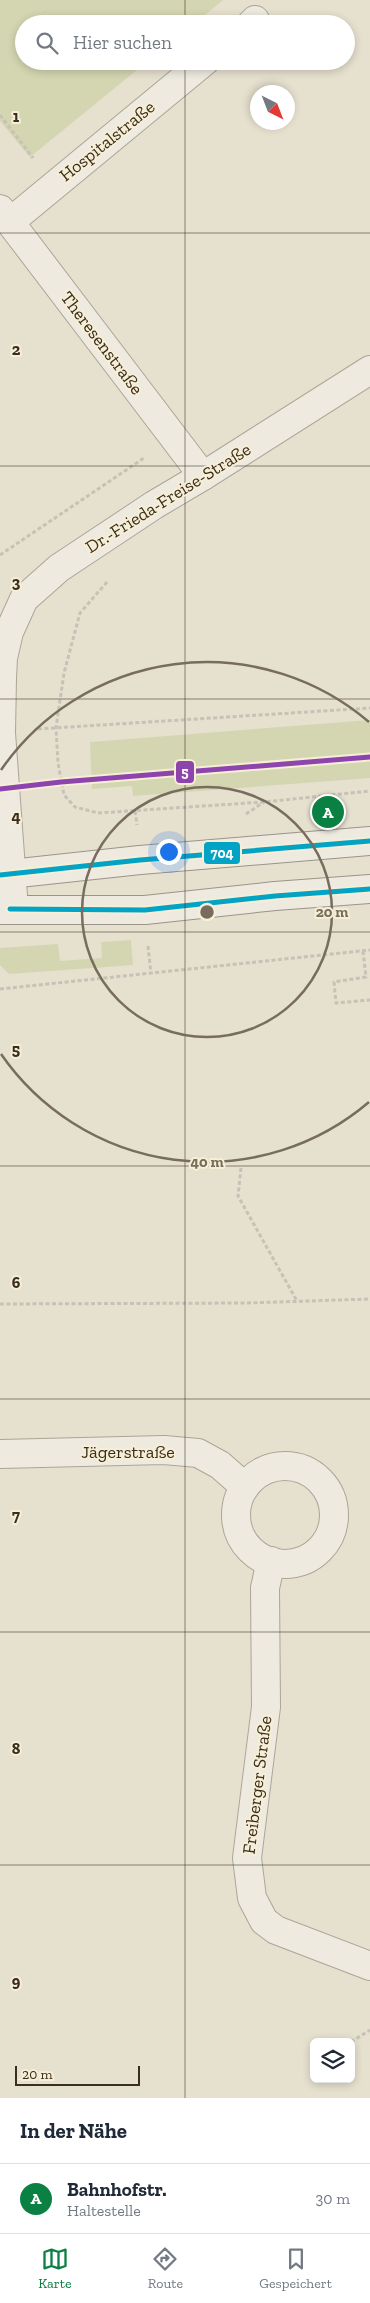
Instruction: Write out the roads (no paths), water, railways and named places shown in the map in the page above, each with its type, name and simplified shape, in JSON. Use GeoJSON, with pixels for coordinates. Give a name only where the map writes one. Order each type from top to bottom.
{"type":"FeatureCollection","features":[{"type":"Feature","properties":{"kind":"street","name":"Hospitalstraße"},"geometry":{"type":"LineString","coordinates":[[5,216],[54,185],[194,70]]}},
{"type":"Feature","properties":{"kind":"street","name":"Theresenstraße"},"geometry":{"type":"LineString","coordinates":[[5,216],[204,476]]}},
{"type":"Feature","properties":{"kind":"street","name":"Dr.-Frieda-Freise-Straße"},"geometry":{"type":"LineString","coordinates":[[7,909],[1,733],[3,658],[9,632],[24,599],[59,568],[154,505],[204,476],[370,370]]}},
{"type":"Feature","properties":{"kind":"street"},"geometry":{"type":"LineString","coordinates":[[6,874],[140,860],[370,841]]}},
{"type":"Feature","properties":{"kind":"street"},"geometry":{"type":"LineString","coordinates":[[7,909],[145,910],[275,896],[370,889]]}},
{"type":"Feature","properties":{"kind":"street","name":"Jägerstraße"},"geometry":{"type":"LineString","coordinates":[[0,1454],[164,1450],[198,1453],[220,1465],[246,1486]]}},
{"type":"Feature","properties":{"kind":"street"},"geometry":{"type":"LineString","coordinates":[[285,1466],[300,1469],[315,1476],[325,1487],[332,1501],[334,1517],[331,1532],[323,1546],[311,1556],[296,1562],[281,1564],[271,1561],[252,1551],[243,1541],[236,1513],[239,1499],[246,1486],[255,1476],[269,1469],[285,1466]]}},
{"type":"Feature","properties":{"kind":"street","name":"Freiberger Straße"},"geometry":{"type":"LineString","coordinates":[[271,1561],[265,1588],[266,1708],[247,1858],[252,1898],[264,1921],[276,1930],[370,1966]]}},
{"type":"Feature","properties":{"kind":"place","name":"Bahnhofstr."},"geometry":{"type":"Point","coordinates":[328,812]}}]}
